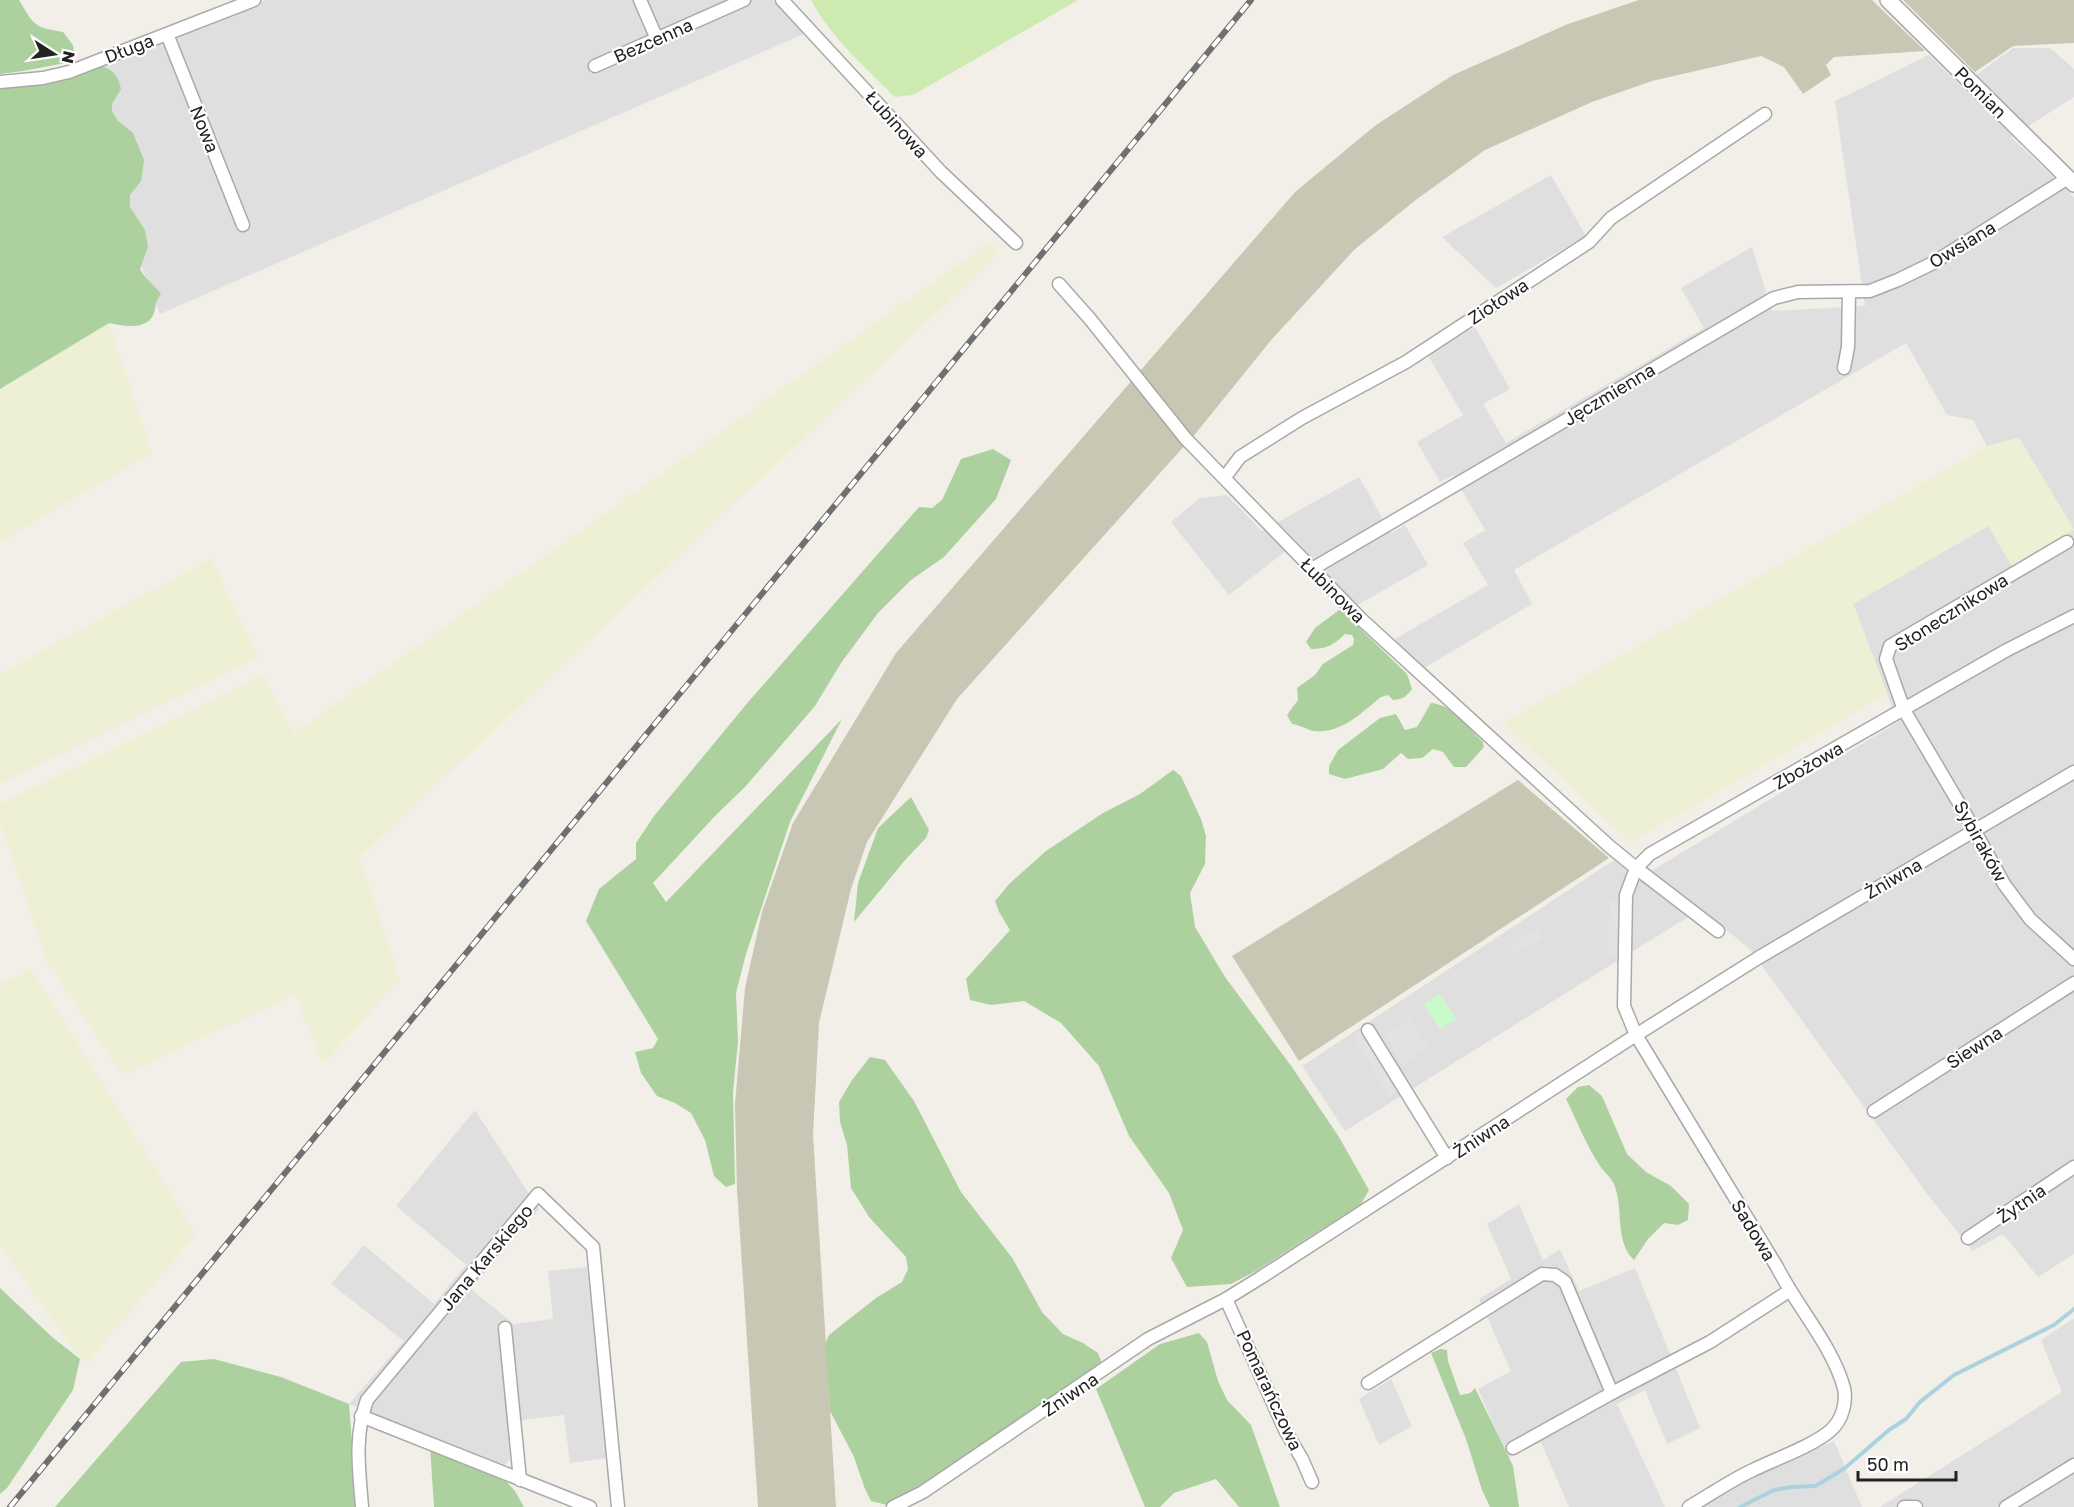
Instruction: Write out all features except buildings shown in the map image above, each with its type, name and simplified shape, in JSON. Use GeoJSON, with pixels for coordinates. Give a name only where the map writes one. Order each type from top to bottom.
{"type":"FeatureCollection","features":[{"type":"Feature","properties":{"kind":"street","name":"Długa"},"geometry":{"type":"LineString","coordinates":[[0,82],[43,78],[69,72],[254,0]]}},
{"type":"Feature","properties":{"kind":"street"},"geometry":{"type":"LineString","coordinates":[[640,0],[657,39]]}},
{"type":"Feature","properties":{"kind":"street","name":"Bezcenna"},"geometry":{"type":"LineString","coordinates":[[595,66],[744,0]]}},
{"type":"Feature","properties":{"kind":"street","name":"Łubinowa"},"geometry":{"type":"LineString","coordinates":[[782,0],[941,172],[1016,243]]}},
{"type":"Feature","properties":{"kind":"street","name":"Pomian"},"geometry":{"type":"LineString","coordinates":[[1888,0],[2071,181]]}},
{"type":"Feature","properties":{"kind":"street","name":"Nowa"},"geometry":{"type":"LineString","coordinates":[[167,33],[243,225]]}},
{"type":"Feature","properties":{"kind":"street","name":"Ziołowa"},"geometry":{"type":"LineString","coordinates":[[1225,477],[1240,456],[1302,418],[1406,362],[1589,242],[1611,218],[1765,114]]}},
{"type":"Feature","properties":{"kind":"street","name":"Owsiana"},"geometry":{"type":"LineString","coordinates":[[1849,292],[1869,291],[1933,264],[2071,181]]}},
{"type":"Feature","properties":{"kind":"street","name":"Łubinowa"},"geometry":{"type":"LineString","coordinates":[[1059,284],[1119,354],[1186,439],[1361,619],[1636,868]]}},
{"type":"Feature","properties":{"kind":"street","name":"Jęczmienna"},"geometry":{"type":"LineString","coordinates":[[1312,569],[1774,298],[1798,292],[1849,292]]}},
{"type":"Feature","properties":{"kind":"street"},"geometry":{"type":"LineString","coordinates":[[1844,368],[1848,347],[1849,292]]}},
{"type":"Feature","properties":{"kind":"street","name":"Słonecznikowa"},"geometry":{"type":"LineString","coordinates":[[1904,710],[1886,659],[1890,646],[2067,542]]}},
{"type":"Feature","properties":{"kind":"street","name":"Zbożowa"},"geometry":{"type":"LineString","coordinates":[[1636,868],[1650,854],[2007,650],[2074,616]]}},
{"type":"Feature","properties":{"kind":"street","name":"Sybiraków"},"geometry":{"type":"LineString","coordinates":[[1904,710],[2016,902],[2030,919],[2074,959]]}},
{"type":"Feature","properties":{"kind":"street","name":"Żniwna"},"geometry":{"type":"LineString","coordinates":[[893,1507],[923,1492],[1148,1340],[1226,1299],[1758,958],[2074,772]]}},
{"type":"Feature","properties":{"kind":"street"},"geometry":{"type":"LineString","coordinates":[[1636,868],[1718,931]]}},
{"type":"Feature","properties":{"kind":"street","name":"Sadowa"},"geometry":{"type":"LineString","coordinates":[[1636,868],[1626,895],[1624,1006],[1636,1035],[1777,1267],[1789,1291],[1815,1329],[1844,1390],[1845,1409],[1832,1430],[1814,1441],[1749,1471],[1689,1507]]}},
{"type":"Feature","properties":{"kind":"street","name":"Siewna"},"geometry":{"type":"LineString","coordinates":[[1874,1111],[2074,983]]}},
{"type":"Feature","properties":{"kind":"street"},"geometry":{"type":"LineString","coordinates":[[1368,1030],[1447,1158]]}},
{"type":"Feature","properties":{"kind":"street","name":"Żytnia"},"geometry":{"type":"LineString","coordinates":[[1968,1238],[2074,1167]]}},
{"type":"Feature","properties":{"kind":"street","name":"Jana Karskiego"},"geometry":{"type":"LineString","coordinates":[[361,1416],[367,1400],[537,1194],[593,1247],[618,1507]]}},
{"type":"Feature","properties":{"kind":"street"},"geometry":{"type":"LineString","coordinates":[[1368,1383],[1542,1274],[1555,1275],[1565,1282],[1612,1393]]}},
{"type":"Feature","properties":{"kind":"street"},"geometry":{"type":"LineString","coordinates":[[1514,1448],[1710,1342],[1789,1291]]}},
{"type":"Feature","properties":{"kind":"street","name":"Pomarańczowa"},"geometry":{"type":"LineString","coordinates":[[1226,1299],[1286,1432],[1312,1482]]}},
{"type":"Feature","properties":{"kind":"street"},"geometry":{"type":"LineString","coordinates":[[505,1328],[520,1480]]}},
{"type":"Feature","properties":{"kind":"street"},"geometry":{"type":"LineString","coordinates":[[362,1507],[357,1442],[361,1416],[590,1507]]}},
{"type":"Feature","properties":{"kind":"street"},"geometry":{"type":"LineString","coordinates":[[2006,1507],[2074,1465]]}},
{"type":"Feature","properties":{"kind":"street"},"geometry":{"type":"LineString","coordinates":[[1904,1507],[1916,1507]]}},
{"type":"Feature","properties":{"kind":"shaded area"},"geometry":{"type":"Polygon","coordinates":[[[265,0],[773,0],[804,34],[160,314],[67,75],[265,0]]]}},
{"type":"Feature","properties":{"kind":"shaded area"},"geometry":{"type":"Polygon","coordinates":[[[1639,0],[1872,0],[1925,51],[1834,57],[1826,65],[1831,75],[1803,94],[1784,67],[1761,56],[1652,81],[1592,102],[1485,150],[1417,199],[1355,249],[1272,339],[1196,433],[957,699],[867,842],[851,889],[819,1023],[813,1135],[836,1507],[758,1507],[737,1189],[735,1104],[745,988],[762,912],[793,823],[896,653],[1295,192],[1376,125],[1453,75],[1568,24],[1639,0]]]}},
{"type":"Feature","properties":{"kind":"shaded area"},"geometry":{"type":"Polygon","coordinates":[[[1903,0],[2074,0],[2074,43],[2013,46],[1975,72],[1903,0]]]}},
{"type":"Feature","properties":{"kind":"shaded area"},"geometry":{"type":"Polygon","coordinates":[[[2013,48],[2050,48],[2074,69],[2074,97],[2011,137],[2074,197],[2074,530],[2019,438],[1987,446],[1973,420],[1947,415],[1906,343],[1514,570],[1532,604],[1424,668],[1393,640],[1488,585],[1463,543],[1485,530],[1453,475],[1440,482],[1417,442],[1463,415],[1427,354],[1475,327],[1510,389],[1483,404],[1506,443],[1704,328],[1681,288],[1752,247],[1772,311],[1865,306],[1835,101],[1929,55],[1961,86],[2013,48]]]}},
{"type":"Feature","properties":{"kind":"shaded area"},"geometry":{"type":"Polygon","coordinates":[[[1551,175],[1586,236],[1496,288],[1442,237],[1551,175]]]}},
{"type":"Feature","properties":{"kind":"shaded area"},"geometry":{"type":"Polygon","coordinates":[[[990,242],[999,254],[360,857],[400,980],[323,1064],[295,995],[123,1075],[46,959],[0,823],[0,804],[262,675],[294,733],[990,242]]]}},
{"type":"Feature","properties":{"kind":"shaded area"},"geometry":{"type":"Polygon","coordinates":[[[109,323],[152,453],[0,542],[0,389],[109,323]]]}},
{"type":"Feature","properties":{"kind":"shaded area"},"geometry":{"type":"Polygon","coordinates":[[[2019,438],[2074,530],[2012,566],[1988,526],[1853,604],[1887,694],[1630,843],[1503,723],[1987,446],[2019,438]]]}},
{"type":"Feature","properties":{"kind":"shaded area"},"geometry":{"type":"Polygon","coordinates":[[[1359,477],[1391,533],[1405,525],[1428,565],[1347,611],[1287,550],[1229,595],[1171,522],[1200,498],[1227,495],[1262,531],[1359,477]]]}},
{"type":"Feature","properties":{"kind":"shaded area"},"geometry":{"type":"Polygon","coordinates":[[[1988,526],[2074,530],[2074,1254],[2038,1277],[2003,1234],[1973,1251],[1928,1195],[1750,949],[1700,909],[1648,873],[1898,722],[1853,604],[1988,526]]]}},
{"type":"Feature","properties":{"kind":"shaded area"},"geometry":{"type":"Polygon","coordinates":[[[211,558],[258,657],[0,784],[0,674],[211,558]]]}},
{"type":"Feature","properties":{"kind":"shaded area"},"geometry":{"type":"Polygon","coordinates":[[[1518,780],[1609,858],[1299,1061],[1232,956],[1518,780]]]}},
{"type":"Feature","properties":{"kind":"shaded area"},"geometry":{"type":"Polygon","coordinates":[[[1614,860],[1688,917],[1345,1131],[1302,1066],[1614,860]]]}},
{"type":"Feature","properties":{"kind":"shaded area"},"geometry":{"type":"Polygon","coordinates":[[[1610,900],[1620,901],[1618,957],[1608,956],[1610,900]]]}},
{"type":"Feature","properties":{"kind":"shaded area"},"geometry":{"type":"Polygon","coordinates":[[[1537,929],[1542,938],[1515,955],[1510,946],[1537,929]]]}},
{"type":"Feature","properties":{"kind":"shaded area"},"geometry":{"type":"Polygon","coordinates":[[[31,969],[196,1234],[87,1363],[80,1359],[0,1245],[0,984],[31,969]]]}},
{"type":"Feature","properties":{"kind":"shaded area"},"geometry":{"type":"Polygon","coordinates":[[[1410,1019],[1429,1047],[1403,1065],[1384,1035],[1410,1019]]]}},
{"type":"Feature","properties":{"kind":"shaded area"},"geometry":{"type":"Polygon","coordinates":[[[1361,1031],[1398,1091],[1389,1097],[1353,1036],[1361,1031]]]}},
{"type":"Feature","properties":{"kind":"shaded area"},"geometry":{"type":"Polygon","coordinates":[[[475,1110],[539,1209],[471,1289],[514,1324],[553,1319],[548,1271],[587,1267],[608,1458],[570,1463],[564,1415],[507,1422],[510,1460],[504,1465],[349,1404],[404,1341],[331,1284],[364,1245],[434,1304],[466,1265],[396,1206],[475,1110]]]}},
{"type":"Feature","properties":{"kind":"shaded area"},"geometry":{"type":"Polygon","coordinates":[[[1519,1204],[1543,1260],[1560,1249],[1579,1291],[1635,1268],[1700,1428],[1667,1444],[1645,1390],[1617,1404],[1665,1507],[1569,1507],[1541,1442],[1508,1458],[1478,1389],[1511,1371],[1479,1299],[1511,1279],[1487,1224],[1519,1204]]]}},
{"type":"Feature","properties":{"kind":"shaded area"},"geometry":{"type":"Polygon","coordinates":[[[2074,1318],[2074,1507],[1880,1507],[2062,1392],[2041,1340],[2074,1318]]]}},
{"type":"Feature","properties":{"kind":"shaded area"},"geometry":{"type":"Polygon","coordinates":[[[1391,1379],[1412,1426],[1379,1445],[1359,1399],[1391,1379]]]}},
{"type":"Feature","properties":{"kind":"shaded area"},"geometry":{"type":"Polygon","coordinates":[[[1834,1441],[1862,1507],[1681,1507],[1834,1441]]]}},
{"type":"Feature","properties":{"kind":"green space"},"geometry":{"type":"Polygon","coordinates":[[[0,0],[19,0],[35,24],[63,32],[73,45],[76,61],[0,74],[0,0]]]}},
{"type":"Feature","properties":{"kind":"green space"},"geometry":{"type":"Polygon","coordinates":[[[811,0],[1078,0],[913,95],[895,97],[838,39],[811,0]]]}},
{"type":"Feature","properties":{"kind":"green space"},"geometry":{"type":"Polygon","coordinates":[[[101,66],[109,69],[118,80],[121,89],[112,104],[112,111],[118,121],[133,133],[144,160],[141,181],[130,195],[130,207],[145,230],[148,247],[140,269],[161,294],[151,319],[146,323],[134,326],[109,323],[0,389],[0,88],[55,83],[101,66]]]}},
{"type":"Feature","properties":{"kind":"green space"},"geometry":{"type":"Polygon","coordinates":[[[993,449],[1011,460],[996,499],[944,557],[911,580],[878,613],[841,663],[815,706],[745,787],[653,883],[666,902],[842,719],[790,822],[746,954],[736,993],[738,1042],[733,1092],[735,1184],[726,1187],[714,1176],[705,1140],[691,1113],[657,1096],[641,1073],[635,1052],[653,1048],[658,1039],[586,921],[599,889],[636,859],[636,843],[654,816],[749,701],[919,507],[932,508],[942,500],[961,459],[993,449]]]}},
{"type":"Feature","properties":{"kind":"green space"},"geometry":{"type":"Polygon","coordinates":[[[1339,610],[1407,674],[1412,689],[1406,696],[1399,699],[1393,700],[1388,695],[1381,697],[1358,716],[1333,729],[1311,730],[1292,724],[1287,715],[1298,700],[1297,688],[1315,675],[1323,664],[1353,645],[1352,635],[1345,634],[1333,644],[1321,648],[1311,649],[1306,642],[1315,628],[1339,610]]]}},
{"type":"Feature","properties":{"kind":"green space"},"geometry":{"type":"Polygon","coordinates":[[[1431,703],[1453,712],[1483,742],[1484,747],[1466,767],[1454,767],[1443,752],[1433,749],[1422,758],[1408,759],[1401,753],[1383,769],[1345,779],[1329,774],[1329,766],[1338,750],[1380,718],[1396,714],[1405,730],[1417,727],[1431,703]]]}},
{"type":"Feature","properties":{"kind":"green space"},"geometry":{"type":"Polygon","coordinates":[[[1173,770],[1181,776],[1201,819],[1206,836],[1205,864],[1190,893],[1195,927],[1225,977],[1292,1067],[1339,1137],[1369,1190],[1361,1204],[1256,1271],[1231,1284],[1187,1287],[1171,1258],[1183,1230],[1169,1193],[1129,1136],[1099,1066],[1061,1023],[1024,1001],[991,1005],[970,1000],[966,979],[1010,930],[995,901],[1010,883],[1046,851],[1103,813],[1140,794],[1173,770]]]}},
{"type":"Feature","properties":{"kind":"green space"},"geometry":{"type":"Polygon","coordinates":[[[911,797],[929,830],[926,838],[854,922],[858,883],[878,828],[911,797]]]}},
{"type":"Feature","properties":{"kind":"green space"},"geometry":{"type":"Polygon","coordinates":[[[1439,994],[1456,1019],[1440,1029],[1424,1004],[1439,994]]]}},
{"type":"Feature","properties":{"kind":"green space"},"geometry":{"type":"Polygon","coordinates":[[[870,1057],[885,1060],[914,1101],[961,1192],[1013,1259],[1042,1312],[1063,1334],[1098,1353],[1103,1366],[921,1488],[887,1505],[871,1501],[854,1457],[830,1411],[825,1344],[829,1335],[876,1298],[902,1282],[908,1269],[906,1257],[869,1217],[851,1188],[847,1145],[840,1122],[839,1102],[870,1057]]]}},
{"type":"Feature","properties":{"kind":"green space"},"geometry":{"type":"Polygon","coordinates":[[[1589,1085],[1602,1096],[1627,1154],[1646,1172],[1671,1186],[1689,1204],[1688,1220],[1678,1225],[1664,1223],[1648,1239],[1634,1260],[1624,1243],[1614,1184],[1595,1158],[1566,1099],[1578,1087],[1589,1085]]]}},
{"type":"Feature","properties":{"kind":"green space"},"geometry":{"type":"Polygon","coordinates":[[[0,1288],[52,1337],[80,1359],[73,1390],[7,1488],[0,1494],[0,1288]]]}},
{"type":"Feature","properties":{"kind":"green space"},"geometry":{"type":"Polygon","coordinates":[[[1199,1333],[1207,1342],[1218,1381],[1227,1400],[1251,1425],[1280,1507],[1239,1507],[1216,1479],[1174,1493],[1160,1507],[1145,1507],[1096,1389],[1160,1344],[1199,1333]]]}},
{"type":"Feature","properties":{"kind":"green space"},"geometry":{"type":"Polygon","coordinates":[[[1440,1349],[1447,1350],[1448,1361],[1460,1395],[1470,1393],[1475,1388],[1513,1466],[1519,1507],[1490,1507],[1482,1490],[1466,1439],[1431,1353],[1440,1349]]]}},
{"type":"Feature","properties":{"kind":"green space"},"geometry":{"type":"Polygon","coordinates":[[[214,1359],[281,1377],[349,1404],[357,1507],[55,1507],[181,1362],[214,1359]]]}},
{"type":"Feature","properties":{"kind":"green space"},"geometry":{"type":"Polygon","coordinates":[[[430,1446],[491,1464],[515,1491],[524,1507],[434,1507],[430,1446]]]}},
{"type":"Feature","properties":{"kind":"waterway"},"geometry":{"type":"LineString","coordinates":[[1740,1507],[1774,1490],[1815,1486],[1824,1481],[1845,1468],[1889,1430],[1906,1419],[1920,1402],[1954,1375],[2054,1325],[2074,1309]]}},
{"type":"Feature","properties":{"kind":"railway"},"geometry":{"type":"LineString","coordinates":[[10,1507],[1251,0]]}}]}
